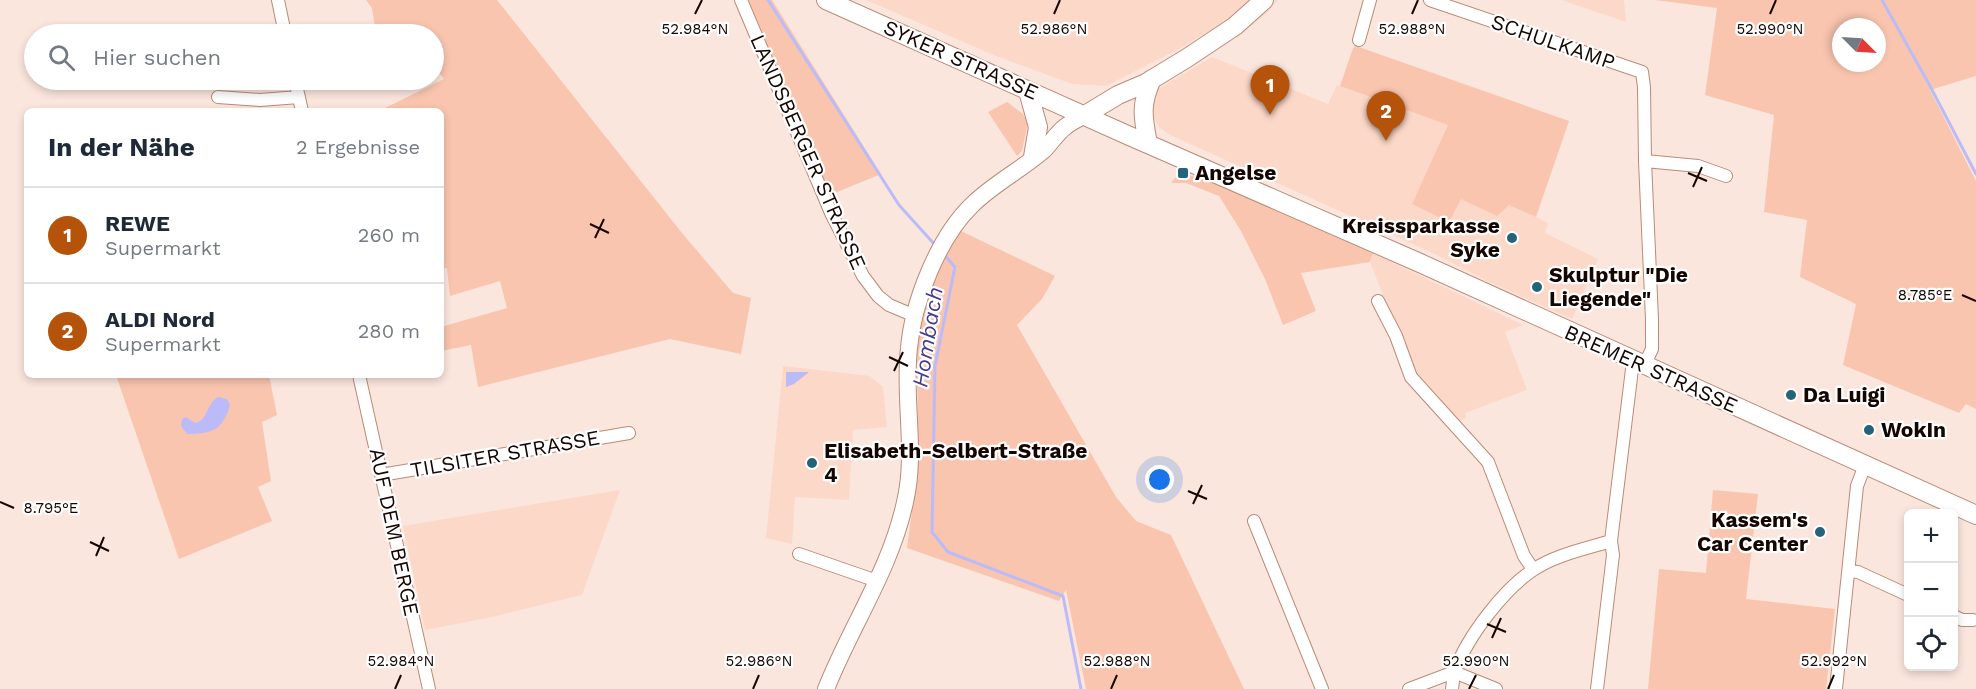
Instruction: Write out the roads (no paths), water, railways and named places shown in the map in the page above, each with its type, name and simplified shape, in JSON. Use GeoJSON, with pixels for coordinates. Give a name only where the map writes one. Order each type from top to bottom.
{"type":"FeatureCollection","features":[{"type":"Feature","properties":{"kind":"main road","name":"SYKER STRASSE"},"geometry":{"type":"LineString","coordinates":[[826,0],[1090,118]]}},
{"type":"Feature","properties":{"kind":"main road"},"geometry":{"type":"LineString","coordinates":[[826,689],[896,535],[910,474],[908,348],[925,282],[960,219],[972,205],[1039,153],[1070,138],[1090,118],[1139,92],[1149,81],[1235,26],[1264,0]]}},
{"type":"Feature","properties":{"kind":"main road"},"geometry":{"type":"LineString","coordinates":[[1148,144],[1142,113],[1149,81]]}},
{"type":"Feature","properties":{"kind":"main road"},"geometry":{"type":"LineString","coordinates":[[1028,91],[1038,127],[1039,153]]}},
{"type":"Feature","properties":{"kind":"main road","name":"BREMER STRASSE"},"geometry":{"type":"LineString","coordinates":[[1090,118],[1420,263],[1976,514]]}},
{"type":"Feature","properties":{"kind":"street"},"geometry":{"type":"LineString","coordinates":[[278,0],[283,24]]}},
{"type":"Feature","properties":{"kind":"street","name":"LANDSBERGER STRASSE"},"geometry":{"type":"LineString","coordinates":[[741,0],[831,213],[863,276],[878,296],[889,305],[915,316]]}},
{"type":"Feature","properties":{"kind":"street"},"geometry":{"type":"LineString","coordinates":[[1359,40],[1370,0]]}},
{"type":"Feature","properties":{"kind":"street","name":"SCHULKAMP"},"geometry":{"type":"LineString","coordinates":[[1430,0],[1642,72],[1645,161]]}},
{"type":"Feature","properties":{"kind":"street"},"geometry":{"type":"LineString","coordinates":[[297,90],[301,108]]}},
{"type":"Feature","properties":{"kind":"street"},"geometry":{"type":"LineString","coordinates":[[218,97],[260,100],[299,97]]}},
{"type":"Feature","properties":{"kind":"street"},"geometry":{"type":"LineString","coordinates":[[1597,689],[1613,555],[1611,541],[1639,363],[1652,348],[1645,161],[1698,166],[1726,176]]}},
{"type":"Feature","properties":{"kind":"street"},"geometry":{"type":"LineString","coordinates":[[1378,301],[1396,336],[1411,377],[1488,462],[1524,556],[1533,569]]}},
{"type":"Feature","properties":{"kind":"street","name":"AUF DEM BERGE"},"geometry":{"type":"LineString","coordinates":[[361,378],[429,689]]}},
{"type":"Feature","properties":{"kind":"street","name":"TILSITER STRASSE"},"geometry":{"type":"LineString","coordinates":[[381,475],[629,433]]}},
{"type":"Feature","properties":{"kind":"street"},"geometry":{"type":"LineString","coordinates":[[1836,689],[1857,486],[1865,465]]}},
{"type":"Feature","properties":{"kind":"street"},"geometry":{"type":"LineString","coordinates":[[1254,521],[1322,689]]}},
{"type":"Feature","properties":{"kind":"street"},"geometry":{"type":"LineString","coordinates":[[1452,689],[1454,672],[1476,631],[1509,588],[1533,569],[1550,560],[1611,541]]}},
{"type":"Feature","properties":{"kind":"street"},"geometry":{"type":"LineString","coordinates":[[800,554],[877,581]]}},
{"type":"Feature","properties":{"kind":"street"},"geometry":{"type":"LineString","coordinates":[[1849,571],[1858,572],[1904,593]]}},
{"type":"Feature","properties":{"kind":"street"},"geometry":{"type":"LineString","coordinates":[[1955,617],[1962,620],[1973,620]]}},
{"type":"Feature","properties":{"kind":"street"},"geometry":{"type":"LineString","coordinates":[[1409,689],[1454,672],[1496,689]]}},
{"type":"Feature","properties":{"kind":"water"},"geometry":{"type":"Polygon","coordinates":[[[786,372],[809,372],[794,384],[786,387],[786,372]]]}},
{"type":"Feature","properties":{"kind":"water"},"geometry":{"type":"Polygon","coordinates":[[[218,397],[227,399],[230,405],[220,425],[203,433],[187,434],[181,426],[182,419],[186,417],[195,423],[199,422],[218,397]]]}},
{"type":"Feature","properties":{"kind":"waterway","name":"Hombach"},"geometry":{"type":"LineString","coordinates":[[768,0],[899,205],[936,246]]}},
{"type":"Feature","properties":{"kind":"waterway"},"geometry":{"type":"LineString","coordinates":[[1882,0],[1976,174]]}},
{"type":"Feature","properties":{"kind":"waterway","name":"Hombach"},"geometry":{"type":"LineString","coordinates":[[944,255],[955,267],[935,366],[932,532],[948,552],[1063,596],[1081,689]]}},
{"type":"Feature","properties":{"kind":"place","name":"REWE"},"geometry":{"type":"Point","coordinates":[1270,115]}},
{"type":"Feature","properties":{"kind":"place","name":"ALDI Nord"},"geometry":{"type":"Point","coordinates":[1386,141]}},
{"type":"Feature","properties":{"kind":"place","name":"Angelse"},"geometry":{"type":"Point","coordinates":[1183,173]}},
{"type":"Feature","properties":{"kind":"place","name":"Kreissparkasse Syke"},"geometry":{"type":"Point","coordinates":[1512,238]}},
{"type":"Feature","properties":{"kind":"place","name":"Skulptur \"Die Liegende\""},"geometry":{"type":"Point","coordinates":[1537,287]}},
{"type":"Feature","properties":{"kind":"place","name":"Da Luigi"},"geometry":{"type":"Point","coordinates":[1791,395]}},
{"type":"Feature","properties":{"kind":"place","name":"WokIn"},"geometry":{"type":"Point","coordinates":[1869,430]}},
{"type":"Feature","properties":{"kind":"place","name":"Elisabeth-Selbert-Straße 4"},"geometry":{"type":"Point","coordinates":[812,463]}},
{"type":"Feature","properties":{"kind":"place","name":"Kassem's Car Center"},"geometry":{"type":"Point","coordinates":[1820,532]}}]}
